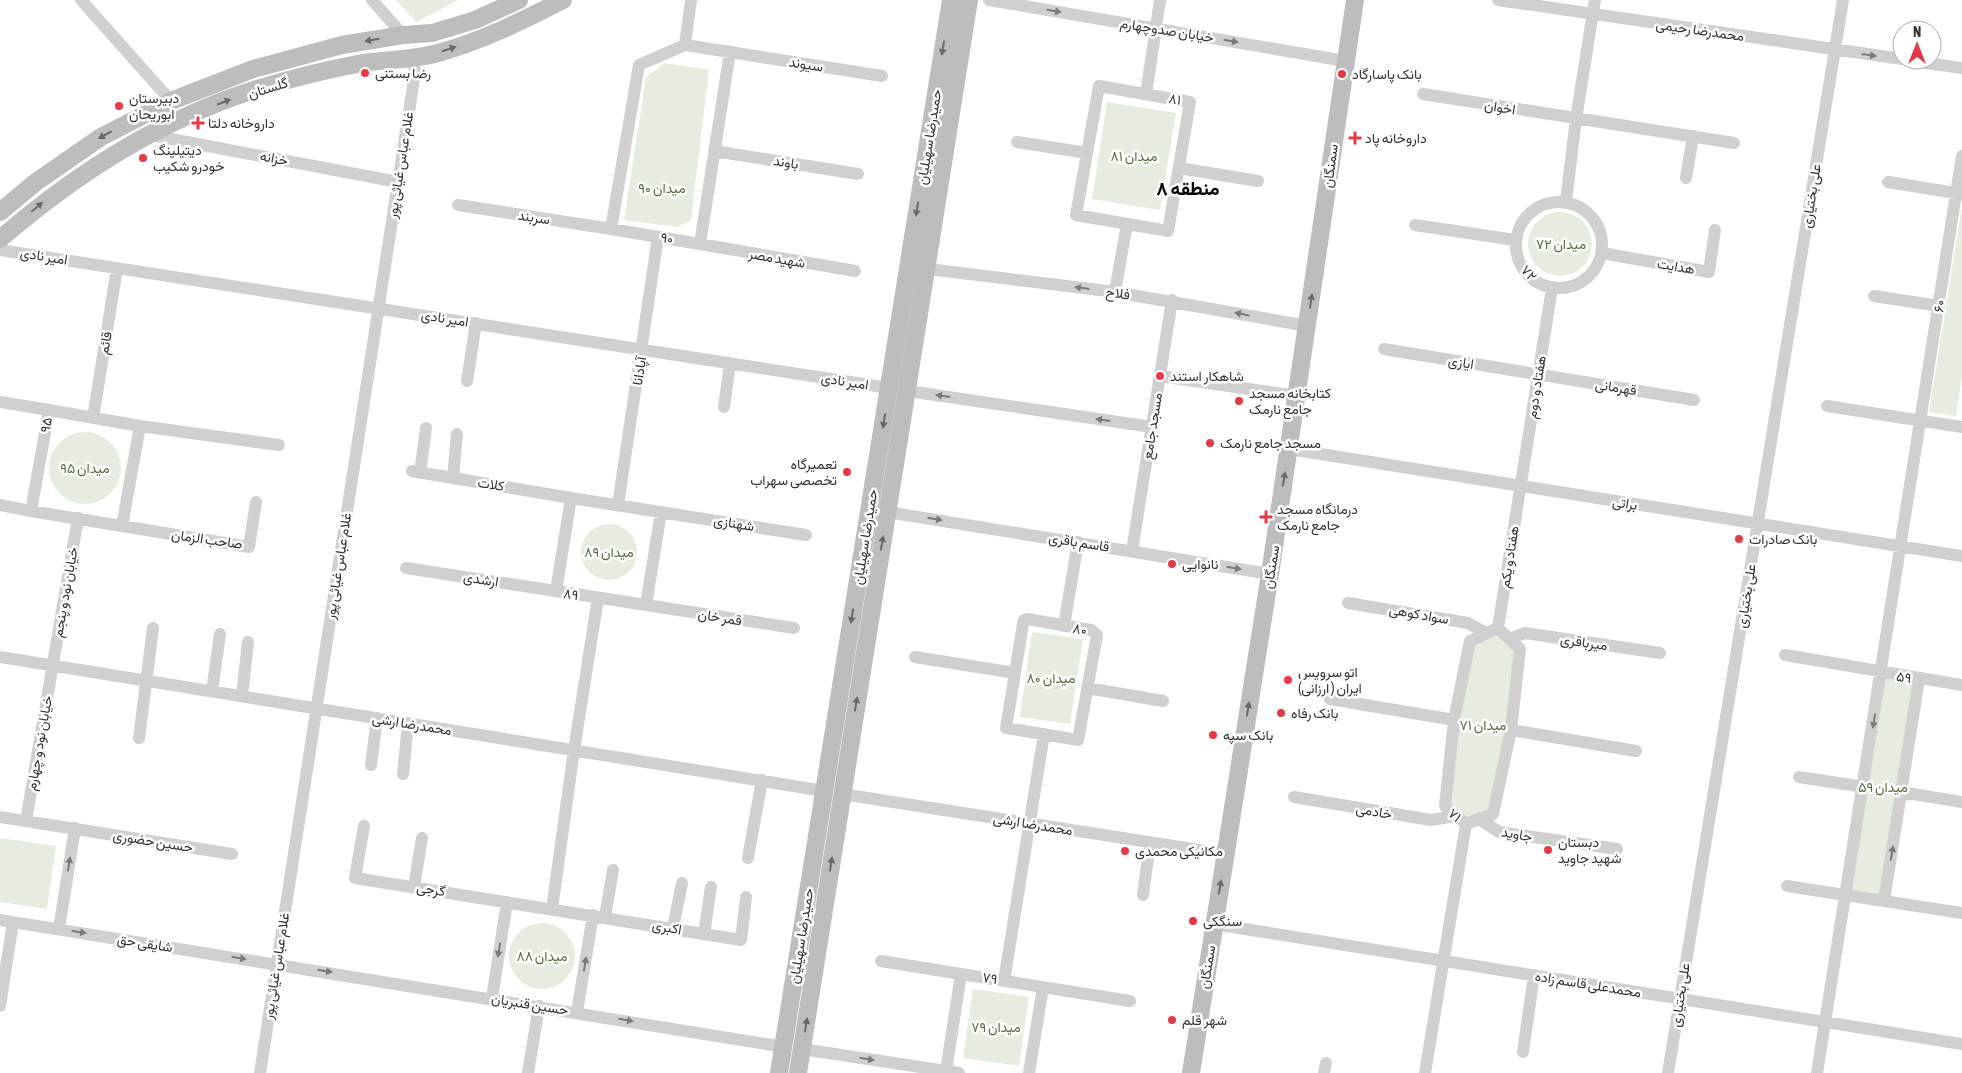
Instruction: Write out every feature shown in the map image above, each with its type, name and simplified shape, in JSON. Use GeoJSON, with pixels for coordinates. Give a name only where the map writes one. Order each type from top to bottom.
{"type":"FeatureCollection","features":[{"type":"Feature","properties":{"kind":"main road","name":"گلستان"},"geometry":{"type":"LineString","coordinates":[[0,212],[36,182],[101,137],[172,101],[253,69],[342,45],[403,35],[432,33],[475,20],[519,0]]}},
{"type":"Feature","properties":{"kind":"main road","name":"گلستان"},"geometry":{"type":"LineString","coordinates":[[0,239],[48,198],[112,154],[184,117],[259,89],[352,64],[412,58],[482,39],[563,0]]}},
{"type":"Feature","properties":{"kind":"main road","name":"حمیدرضا سهیلیان"},"geometry":{"type":"LineString","coordinates":[[798,1073],[870,509],[951,0]]}},
{"type":"Feature","properties":{"kind":"main road","name":"حمیدرضا سهیلیان"},"geometry":{"type":"LineString","coordinates":[[779,1073],[887,512],[928,269],[969,0]]}},
{"type":"Feature","properties":{"kind":"main road","name":"سمنگان"},"geometry":{"type":"LineString","coordinates":[[1191,1073],[1308,326],[1344,61],[1355,0]]}},
{"type":"Feature","properties":{"kind":"main road"},"geometry":{"type":"LineString","coordinates":[[403,35],[412,58]]}},
{"type":"Feature","properties":{"kind":"main road"},"geometry":{"type":"LineString","coordinates":[[908,267],[928,269]]}},
{"type":"Feature","properties":{"kind":"main road"},"geometry":{"type":"LineString","coordinates":[[889,388],[908,391]]}},
{"type":"Feature","properties":{"kind":"main road"},"geometry":{"type":"LineString","coordinates":[[870,509],[887,512]]}},
{"type":"Feature","properties":{"kind":"main road"},"geometry":{"type":"LineString","coordinates":[[784,1046],[802,1049]]}},
{"type":"Feature","properties":{"kind":"street"},"geometry":{"type":"LineString","coordinates":[[81,0],[172,101]]}},
{"type":"Feature","properties":{"kind":"street"},"geometry":{"type":"LineString","coordinates":[[372,0],[403,35]]}},
{"type":"Feature","properties":{"kind":"street"},"geometry":{"type":"LineString","coordinates":[[684,45],[691,0]]}},
{"type":"Feature","properties":{"kind":"street","name":"خیابان صدوچهارم"},"geometry":{"type":"LineString","coordinates":[[988,0],[1344,61]]}},
{"type":"Feature","properties":{"kind":"street"},"geometry":{"type":"LineString","coordinates":[[1146,94],[1160,0]]}},
{"type":"Feature","properties":{"kind":"street","name":"محمدرضا رحیمی"},"geometry":{"type":"LineString","coordinates":[[1498,0],[1892,59]]}},
{"type":"Feature","properties":{"kind":"street"},"geometry":{"type":"LineString","coordinates":[[1566,202],[1576,119],[1595,0]]}},
{"type":"Feature","properties":{"kind":"street","name":"علی بختیاری"},"geometry":{"type":"LineString","coordinates":[[1668,1073],[1843,0]]}},
{"type":"Feature","properties":{"kind":"street"},"geometry":{"type":"LineString","coordinates":[[611,229],[639,65],[684,45],[730,52],[700,244]]}},
{"type":"Feature","properties":{"kind":"street","name":"سیوند"},"geometry":{"type":"LineString","coordinates":[[730,52],[882,76]]}},
{"type":"Feature","properties":{"kind":"street","name":"غلام عباس غیاثی ‌پور"},"geometry":{"type":"LineString","coordinates":[[260,1073],[415,73],[412,58]]}},
{"type":"Feature","properties":{"kind":"street"},"geometry":{"type":"LineString","coordinates":[[1942,65],[1962,68]]}},
{"type":"Feature","properties":{"kind":"street","name":"۸۱"},"geometry":{"type":"LineString","coordinates":[[1099,86],[1146,94],[1190,102],[1168,231],[1076,215],[1099,86]]}},
{"type":"Feature","properties":{"kind":"street","name":"اخوان"},"geometry":{"type":"LineString","coordinates":[[1423,94],[1734,143]]}},
{"type":"Feature","properties":{"kind":"street","name":"خزانه"},"geometry":{"type":"LineString","coordinates":[[150,135],[398,182]]}},
{"type":"Feature","properties":{"kind":"street"},"geometry":{"type":"LineString","coordinates":[[1686,178],[1693,136]]}},
{"type":"Feature","properties":{"kind":"street"},"geometry":{"type":"LineString","coordinates":[[1017,142],[1087,153]]}},
{"type":"Feature","properties":{"kind":"street","name":"باوند"},"geometry":{"type":"LineString","coordinates":[[714,151],[858,174]]}},
{"type":"Feature","properties":{"kind":"street","name":"۶۰"},"geometry":{"type":"LineString","coordinates":[[1881,673],[1939,306],[1959,193],[1962,156]]}},
{"type":"Feature","properties":{"kind":"street"},"geometry":{"type":"LineString","coordinates":[[1178,168],[1258,181]]}},
{"type":"Feature","properties":{"kind":"street"},"geometry":{"type":"LineString","coordinates":[[1888,182],[1959,193]]}},
{"type":"Feature","properties":{"kind":"street"},"geometry":{"type":"LineString","coordinates":[[1415,225],[1515,240],[1519,226],[1527,214],[1538,206],[1552,201],[1566,202],[1580,206],[1591,214],[1599,226],[1603,239],[1602,253]]}},
{"type":"Feature","properties":{"kind":"street","name":"سربند"},"geometry":{"type":"LineString","coordinates":[[458,205],[611,229]]}},
{"type":"Feature","properties":{"kind":"street"},"geometry":{"type":"LineString","coordinates":[[1115,292],[1127,224]]}},
{"type":"Feature","properties":{"kind":"street","name":"۹۰"},"geometry":{"type":"LineString","coordinates":[[611,229],[700,244]]}},
{"type":"Feature","properties":{"kind":"street","name":"هدایت"},"geometry":{"type":"LineString","coordinates":[[1602,253],[1709,272],[1716,230]]}},
{"type":"Feature","properties":{"kind":"street","name":"آپادانا"},"geometry":{"type":"LineString","coordinates":[[618,505],[658,237]]}},
{"type":"Feature","properties":{"kind":"street","name":"۷۲"},"geometry":{"type":"LineString","coordinates":[[1515,240],[1520,266],[1534,280],[1552,288],[1566,288],[1584,280],[1597,266],[1602,253]]}},
{"type":"Feature","properties":{"kind":"street","name":"شهید مصر"},"geometry":{"type":"LineString","coordinates":[[700,244],[855,271]]}},
{"type":"Feature","properties":{"kind":"street","name":"امیر نادی"},"geometry":{"type":"LineString","coordinates":[[0,250],[642,348],[889,388]]}},
{"type":"Feature","properties":{"kind":"street","name":"قائم"},"geometry":{"type":"LineString","coordinates":[[93,418],[117,268]]}},
{"type":"Feature","properties":{"kind":"street","name":"فلاح"},"geometry":{"type":"LineString","coordinates":[[928,269],[1172,300],[1308,326]]}},
{"type":"Feature","properties":{"kind":"street","name":"هفتاد و دوم"},"geometry":{"type":"LineString","coordinates":[[1521,486],[1552,288]]}},
{"type":"Feature","properties":{"kind":"street"},"geometry":{"type":"LineString","coordinates":[[1874,296],[1939,306]]}},
{"type":"Feature","properties":{"kind":"street","name":"مسجد جامع"},"geometry":{"type":"LineString","coordinates":[[1132,551],[1172,300]]}},
{"type":"Feature","properties":{"kind":"street"},"geometry":{"type":"LineString","coordinates":[[467,381],[476,323]]}},
{"type":"Feature","properties":{"kind":"street","name":"ایازی"},"geometry":{"type":"LineString","coordinates":[[1384,349],[1538,375]]}},
{"type":"Feature","properties":{"kind":"street"},"geometry":{"type":"LineString","coordinates":[[724,407],[730,363]]}},
{"type":"Feature","properties":{"kind":"street","name":"قهرمانی"},"geometry":{"type":"LineString","coordinates":[[1538,375],[1694,400]]}},
{"type":"Feature","properties":{"kind":"street"},"geometry":{"type":"LineString","coordinates":[[1160,376],[1297,396]]}},
{"type":"Feature","properties":{"kind":"street"},"geometry":{"type":"LineString","coordinates":[[908,391],[1152,427]]}},
{"type":"Feature","properties":{"kind":"street"},"geometry":{"type":"LineString","coordinates":[[0,402],[49,410]]}},
{"type":"Feature","properties":{"kind":"street"},"geometry":{"type":"LineString","coordinates":[[1827,406],[1962,426]]}},
{"type":"Feature","properties":{"kind":"street","name":"۹۵"},"geometry":{"type":"LineString","coordinates":[[32,510],[49,410],[140,426],[278,445]]}},
{"type":"Feature","properties":{"kind":"street"},"geometry":{"type":"LineString","coordinates":[[0,505],[122,526],[140,426]]}},
{"type":"Feature","properties":{"kind":"street","name":"کلات"},"geometry":{"type":"LineString","coordinates":[[426,428],[416,472],[571,498]]}},
{"type":"Feature","properties":{"kind":"street"},"geometry":{"type":"LineString","coordinates":[[453,478],[457,434]]}},
{"type":"Feature","properties":{"kind":"street","name":"براتی"},"geometry":{"type":"LineString","coordinates":[[1289,449],[1962,556]]}},
{"type":"Feature","properties":{"kind":"street","name":"هفتاد و یکم"},"geometry":{"type":"LineString","coordinates":[[1492,631],[1521,486]]}},
{"type":"Feature","properties":{"kind":"street"},"geometry":{"type":"LineString","coordinates":[[571,498],[661,512],[646,605]]}},
{"type":"Feature","properties":{"kind":"street","name":"۸۹"},"geometry":{"type":"LineString","coordinates":[[571,498],[556,591],[646,605]]}},
{"type":"Feature","properties":{"kind":"street","name":"صاحب الزمان"},"geometry":{"type":"LineString","coordinates":[[122,526],[249,547],[256,502]]}},
{"type":"Feature","properties":{"kind":"street","name":"شهنازی"},"geometry":{"type":"LineString","coordinates":[[661,512],[806,534]]}},
{"type":"Feature","properties":{"kind":"street","name":"قاسم باقری"},"geometry":{"type":"LineString","coordinates":[[887,512],[1270,574]]}},
{"type":"Feature","properties":{"kind":"street","name":"خیابان نود و پنجم"},"geometry":{"type":"LineString","coordinates":[[53,666],[78,518]]}},
{"type":"Feature","properties":{"kind":"street"},"geometry":{"type":"LineString","coordinates":[[1064,626],[1078,542]]}},
{"type":"Feature","properties":{"kind":"street","name":"ارشدی"},"geometry":{"type":"LineString","coordinates":[[406,568],[556,591]]}},
{"type":"Feature","properties":{"kind":"street"},"geometry":{"type":"LineString","coordinates":[[552,909],[574,750],[598,598]]}},
{"type":"Feature","properties":{"kind":"street","name":"سواد کوهی"},"geometry":{"type":"LineString","coordinates":[[1348,602],[1468,623],[1492,631]]}},
{"type":"Feature","properties":{"kind":"street","name":"قمر خان"},"geometry":{"type":"LineString","coordinates":[[646,605],[794,628]]}},
{"type":"Feature","properties":{"kind":"street","name":"۸۰"},"geometry":{"type":"LineString","coordinates":[[1024,620],[1064,626],[1091,630],[1096,635],[1078,740],[1006,728],[1024,620]]}},
{"type":"Feature","properties":{"kind":"street"},"geometry":{"type":"LineString","coordinates":[[139,738],[153,628]]}},
{"type":"Feature","properties":{"kind":"street","name":"۷۱"},"geometry":{"type":"LineString","coordinates":[[1492,631],[1509,639],[1520,648],[1511,730],[1493,814],[1466,824],[1445,806],[1454,720],[1470,641],[1492,631]]}},
{"type":"Feature","properties":{"kind":"street","name":"میرباقری"},"geometry":{"type":"LineString","coordinates":[[1509,639],[1525,633],[1660,653]]}},
{"type":"Feature","properties":{"kind":"street"},"geometry":{"type":"LineString","coordinates":[[212,691],[220,634]]}},
{"type":"Feature","properties":{"kind":"street"},"geometry":{"type":"LineString","coordinates":[[242,696],[248,642]]}},
{"type":"Feature","properties":{"kind":"street"},"geometry":{"type":"LineString","coordinates":[[1785,655],[1881,673]]}},
{"type":"Feature","properties":{"kind":"street","name":"محمدرضا ارشی"},"geometry":{"type":"LineString","coordinates":[[0,657],[833,793],[1225,854]]}},
{"type":"Feature","properties":{"kind":"street"},"geometry":{"type":"LineString","coordinates":[[915,657],[1015,673]]}},
{"type":"Feature","properties":{"kind":"street","name":"خیابان نود و چهارم"},"geometry":{"type":"LineString","coordinates":[[26,821],[53,666]]}},
{"type":"Feature","properties":{"kind":"street","name":"۵۹"},"geometry":{"type":"LineString","coordinates":[[1817,1073],[1847,896],[1881,673],[1919,679],[1884,901]]}},
{"type":"Feature","properties":{"kind":"street"},"geometry":{"type":"LineString","coordinates":[[1919,679],[1962,685]]}},
{"type":"Feature","properties":{"kind":"street"},"geometry":{"type":"LineString","coordinates":[[1087,688],[1163,700]]}},
{"type":"Feature","properties":{"kind":"street"},"geometry":{"type":"LineString","coordinates":[[1330,699],[1454,720]]}},
{"type":"Feature","properties":{"kind":"street"},"geometry":{"type":"LineString","coordinates":[[372,765],[377,718]]}},
{"type":"Feature","properties":{"kind":"street"},"geometry":{"type":"LineString","coordinates":[[403,774],[408,723]]}},
{"type":"Feature","properties":{"kind":"street"},"geometry":{"type":"LineString","coordinates":[[1511,730],[1636,751]]}},
{"type":"Feature","properties":{"kind":"street"},"geometry":{"type":"LineString","coordinates":[[1004,981],[1044,734]]}},
{"type":"Feature","properties":{"kind":"street"},"geometry":{"type":"LineString","coordinates":[[1799,777],[1864,787]]}},
{"type":"Feature","properties":{"kind":"street"},"geometry":{"type":"LineString","coordinates":[[748,858],[762,780]]}},
{"type":"Feature","properties":{"kind":"street"},"geometry":{"type":"LineString","coordinates":[[1901,792],[1962,802]]}},
{"type":"Feature","properties":{"kind":"street","name":"خادمی"},"geometry":{"type":"LineString","coordinates":[[1294,797],[1431,820],[1455,816]]}},
{"type":"Feature","properties":{"kind":"street","name":"حسین حضوری"},"geometry":{"type":"LineString","coordinates":[[0,817],[232,854]]}},
{"type":"Feature","properties":{"kind":"street","name":"جاوید"},"geometry":{"type":"LineString","coordinates":[[1479,819],[1498,832],[1617,849]]}},
{"type":"Feature","properties":{"kind":"street"},"geometry":{"type":"LineString","coordinates":[[1425,1073],[1466,824]]}},
{"type":"Feature","properties":{"kind":"street","name":"گرجی"},"geometry":{"type":"LineString","coordinates":[[364,826],[355,878],[552,909]]}},
{"type":"Feature","properties":{"kind":"street"},"geometry":{"type":"LineString","coordinates":[[59,929],[75,828]]}},
{"type":"Feature","properties":{"kind":"street"},"geometry":{"type":"LineString","coordinates":[[414,887],[422,838]]}},
{"type":"Feature","properties":{"kind":"street"},"geometry":{"type":"LineString","coordinates":[[1143,895],[1150,842]]}},
{"type":"Feature","properties":{"kind":"street"},"geometry":{"type":"LineString","coordinates":[[578,1012],[599,916],[614,870]]}},
{"type":"Feature","properties":{"kind":"street"},"geometry":{"type":"LineString","coordinates":[[673,928],[682,883]]}},
{"type":"Feature","properties":{"kind":"street"},"geometry":{"type":"LineString","coordinates":[[1787,886],[1962,913]]}},
{"type":"Feature","properties":{"kind":"street"},"geometry":{"type":"LineString","coordinates":[[704,934],[710,887]]}},
{"type":"Feature","properties":{"kind":"street","name":"اکبری"},"geometry":{"type":"LineString","coordinates":[[552,909],[741,940],[746,897]]}},
{"type":"Feature","properties":{"kind":"street"},"geometry":{"type":"LineString","coordinates":[[492,998],[507,902]]}},
{"type":"Feature","properties":{"kind":"street","name":"شایقی حق"},"geometry":{"type":"LineString","coordinates":[[0,920],[277,964]]}},
{"type":"Feature","properties":{"kind":"street"},"geometry":{"type":"LineString","coordinates":[[0,1006],[13,922]]}},
{"type":"Feature","properties":{"kind":"street","name":"محمدعلی قاسم زاده"},"geometry":{"type":"LineString","coordinates":[[1214,924],[1962,1044]]}},
{"type":"Feature","properties":{"kind":"street","name":"۷۹"},"geometry":{"type":"LineString","coordinates":[[880,961],[1130,1001]]}},
{"type":"Feature","properties":{"kind":"street","name":"حسین قنبریان"},"geometry":{"type":"LineString","coordinates":[[277,964],[784,1046]]}},
{"type":"Feature","properties":{"kind":"street"},"geometry":{"type":"LineString","coordinates":[[946,1071],[961,974]]}},
{"type":"Feature","properties":{"kind":"street"},"geometry":{"type":"LineString","coordinates":[[1523,1052],[1534,975]]}},
{"type":"Feature","properties":{"kind":"street"},"geometry":{"type":"LineString","coordinates":[[1029,1073],[1043,987]]}},
{"type":"Feature","properties":{"kind":"street"},"geometry":{"type":"LineString","coordinates":[[528,1073],[539,1006]]}},
{"type":"Feature","properties":{"kind":"street"},"geometry":{"type":"LineString","coordinates":[[802,1049],[959,1073]]}},
{"type":"Feature","properties":{"kind":"green space"},"geometry":{"type":"Polygon","coordinates":[[[396,0],[458,0],[416,22],[396,0]]]}},
{"type":"Feature","properties":{"kind":"green space","name":"میدان ۹۰"},"geometry":{"type":"Polygon","coordinates":[[[665,63],[709,70],[691,220],[677,227],[624,220],[646,77],[665,63]]]}},
{"type":"Feature","properties":{"kind":"green space","name":"میدان ۸۱"},"geometry":{"type":"Polygon","coordinates":[[[1107,102],[1176,113],[1160,210],[1092,199],[1107,102]]]}},
{"type":"Feature","properties":{"kind":"green space"},"geometry":{"type":"Polygon","coordinates":[[[1962,205],[1962,376],[1956,416],[1929,412],[1962,205]]]}},
{"type":"Feature","properties":{"kind":"green space","name":"میدان ۷۲"},"geometry":{"type":"Polygon","coordinates":[[[1554,212],[1566,212],[1583,221],[1590,232],[1592,244],[1590,256],[1583,267],[1566,276],[1554,276],[1542,271],[1533,262],[1528,250],[1528,238],[1533,226],[1542,217],[1554,212]]]}},
{"type":"Feature","properties":{"kind":"green space","name":"میدان ۹۵"},"geometry":{"type":"Polygon","coordinates":[[[85,432],[99,435],[111,442],[118,454],[121,468],[118,482],[111,494],[99,501],[85,504],[71,501],[59,494],[52,482],[49,468],[52,454],[59,442],[71,435],[85,432]]]}},
{"type":"Feature","properties":{"kind":"green space","name":"میدان ۸۹"},"geometry":{"type":"Polygon","coordinates":[[[609,524],[620,526],[629,532],[635,541],[637,552],[635,563],[629,572],[620,578],[609,580],[598,578],[589,572],[583,563],[581,552],[583,541],[589,532],[598,526],[609,524]]]}},
{"type":"Feature","properties":{"kind":"green space","name":"میدان ۷۱"},"geometry":{"type":"Polygon","coordinates":[[[1498,628],[1520,649],[1493,814],[1466,824],[1445,806],[1470,641],[1498,628]]]}},
{"type":"Feature","properties":{"kind":"green space","name":"میدان ۸۰"},"geometry":{"type":"Polygon","coordinates":[[[1032,632],[1083,639],[1070,724],[1020,717],[1032,632]]]}},
{"type":"Feature","properties":{"kind":"green space","name":"میدان ۵۹"},"geometry":{"type":"Polygon","coordinates":[[[1881,673],[1919,679],[1884,901],[1847,896],[1881,673]]]}},
{"type":"Feature","properties":{"kind":"green space"},"geometry":{"type":"Polygon","coordinates":[[[0,838],[56,846],[47,909],[0,902],[0,838]]]}},
{"type":"Feature","properties":{"kind":"green space","name":"میدان ۸۸"},"geometry":{"type":"Polygon","coordinates":[[[535,923],[549,923],[561,928],[570,937],[575,949],[573,969],[566,980],[549,989],[535,989],[523,984],[514,975],[509,963],[509,949],[514,937],[523,928],[535,923]]]}},
{"type":"Feature","properties":{"kind":"green space","name":"میدان ۷۹"},"geometry":{"type":"Polygon","coordinates":[[[973,989],[1029,997],[1019,1066],[963,1058],[973,989]]]}},
{"type":"Feature","properties":{"kind":"place","name":"رضا بستنی"},"geometry":{"type":"Point","coordinates":[365,73]}},
{"type":"Feature","properties":{"kind":"place","name":"بانک پاسارگاد"},"geometry":{"type":"Point","coordinates":[1342,74]}},
{"type":"Feature","properties":{"kind":"place","name":"دبیرستان ابوریحان"},"geometry":{"type":"Point","coordinates":[119,106]}},
{"type":"Feature","properties":{"kind":"place","name":"داروخانه دلتا"},"geometry":{"type":"Point","coordinates":[198,123]}},
{"type":"Feature","properties":{"kind":"place","name":"داروخانه پاد"},"geometry":{"type":"Point","coordinates":[1355,138]}},
{"type":"Feature","properties":{"kind":"place","name":"دیتیلینگ خودرو شکیب"},"geometry":{"type":"Point","coordinates":[143,158]}},
{"type":"Feature","properties":{"kind":"place","name":"شاهکار استند"},"geometry":{"type":"Point","coordinates":[1160,376]}},
{"type":"Feature","properties":{"kind":"place","name":"کتابخانه مسجد جامع نارمک"},"geometry":{"type":"Point","coordinates":[1239,401]}},
{"type":"Feature","properties":{"kind":"place","name":"مسجد جامع نارمک"},"geometry":{"type":"Point","coordinates":[1210,443]}},
{"type":"Feature","properties":{"kind":"place","name":"تعمیرگاه تخصصی سهراب"},"geometry":{"type":"Point","coordinates":[847,472]}},
{"type":"Feature","properties":{"kind":"place","name":"درمانگاه مسجد جامع نارمک"},"geometry":{"type":"Point","coordinates":[1266,517]}},
{"type":"Feature","properties":{"kind":"place","name":"بانک صادرات"},"geometry":{"type":"Point","coordinates":[1739,539]}},
{"type":"Feature","properties":{"kind":"place","name":"نانوایی"},"geometry":{"type":"Point","coordinates":[1172,564]}},
{"type":"Feature","properties":{"kind":"place","name":"اتو سرویس ایران ( ارزانی)"},"geometry":{"type":"Point","coordinates":[1288,680]}},
{"type":"Feature","properties":{"kind":"place","name":"بانک رفاه"},"geometry":{"type":"Point","coordinates":[1281,713]}},
{"type":"Feature","properties":{"kind":"place","name":"بانک سپه"},"geometry":{"type":"Point","coordinates":[1213,735]}},
{"type":"Feature","properties":{"kind":"place","name":"دبستان شهید جاوید"},"geometry":{"type":"Point","coordinates":[1548,850]}},
{"type":"Feature","properties":{"kind":"place","name":"مکانیکی محمدی"},"geometry":{"type":"Point","coordinates":[1125,851]}},
{"type":"Feature","properties":{"kind":"place","name":"سنگکی"},"geometry":{"type":"Point","coordinates":[1193,921]}},
{"type":"Feature","properties":{"kind":"place","name":"شهر قلم"},"geometry":{"type":"Point","coordinates":[1172,1020]}},
{"type":"Feature","properties":{"kind":"district","name":"منطقه ۸"},"geometry":{"type":"Point","coordinates":[1188,188]}}]}
